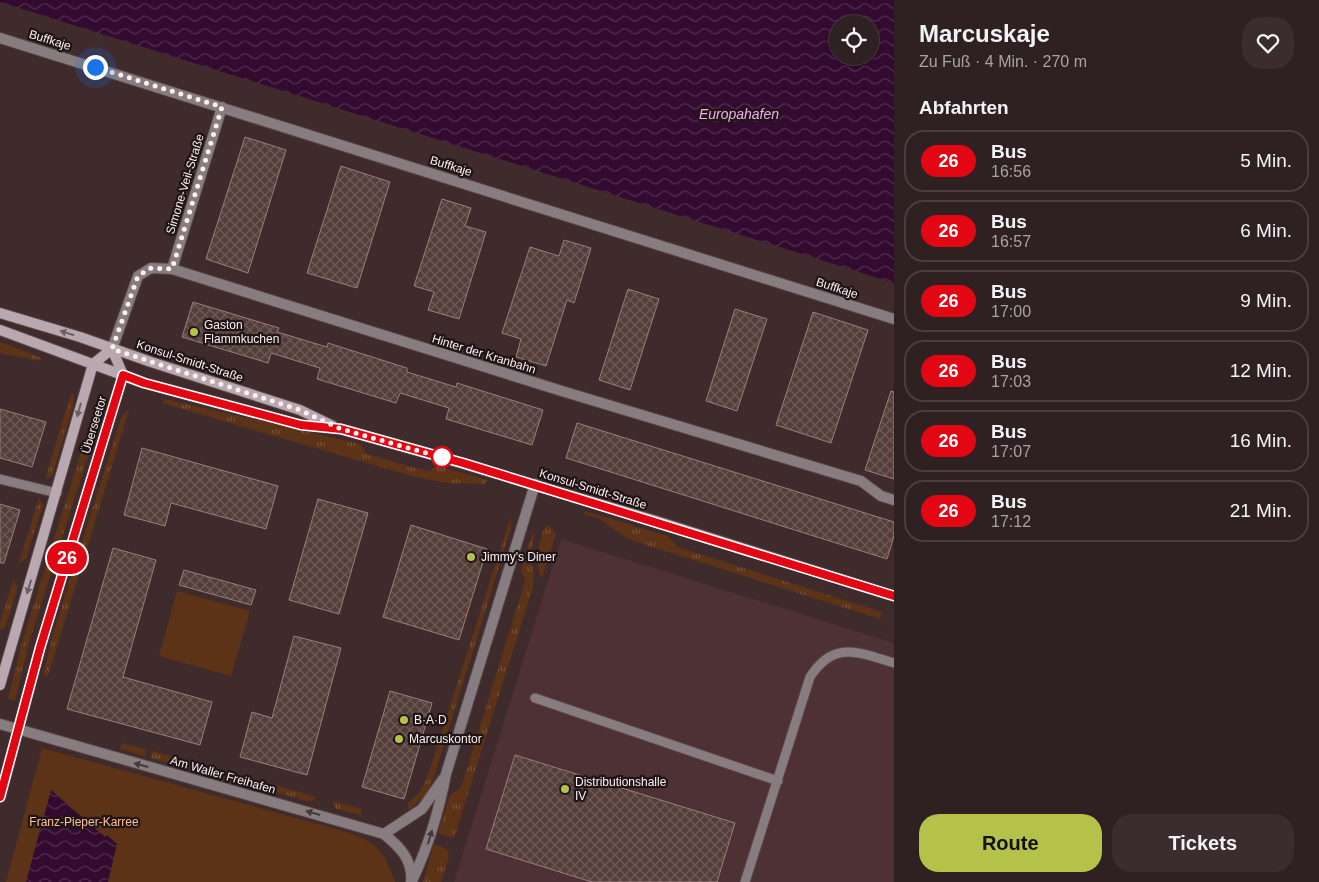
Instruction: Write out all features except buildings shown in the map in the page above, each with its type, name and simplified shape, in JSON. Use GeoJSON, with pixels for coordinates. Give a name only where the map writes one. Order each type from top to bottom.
{"type":"FeatureCollection","features":[{"type":"Feature","properties":{"kind":"street","name":"Buffkaje"},"geometry":{"type":"LineString","coordinates":[[0,38],[894,319]]}},
{"type":"Feature","properties":{"kind":"street","name":"Simone-Veil-Straße"},"geometry":{"type":"LineString","coordinates":[[172,269],[222,107]]}},
{"type":"Feature","properties":{"kind":"street","name":"Hinter der Kranbahn"},"geometry":{"type":"LineString","coordinates":[[112,349],[138,276],[151,268],[172,269],[556,389],[861,481],[881,496],[894,500]]}},
{"type":"Feature","properties":{"kind":"street","name":"Konsul-Smidt-Straße"},"geometry":{"type":"LineString","coordinates":[[0,313],[80,336],[112,349],[300,410],[341,429],[535,484],[894,596]]}},
{"type":"Feature","properties":{"kind":"street","name":"Konsul-Smidt-Straße"},"geometry":{"type":"LineString","coordinates":[[0,330],[43,348],[94,364],[144,383],[301,425],[341,429]]}},
{"type":"Feature","properties":{"kind":"street"},"geometry":{"type":"LineString","coordinates":[[94,364],[112,349],[123,375]]}},
{"type":"Feature","properties":{"kind":"street","name":"Überseetor"},"geometry":{"type":"LineString","coordinates":[[0,686],[94,364]]}},
{"type":"Feature","properties":{"kind":"street","name":"Überseetor"},"geometry":{"type":"LineString","coordinates":[[0,797],[40,648],[123,375]]}},
{"type":"Feature","properties":{"kind":"street"},"geometry":{"type":"LineString","coordinates":[[411,882],[424,855],[441,800],[446,774],[535,484]]}},
{"type":"Feature","properties":{"kind":"street","name":"Am Waller Freihafen"},"geometry":{"type":"LineString","coordinates":[[0,724],[384,834],[400,846],[407,858],[412,872],[411,882]]}},
{"type":"Feature","properties":{"kind":"street"},"geometry":{"type":"LineString","coordinates":[[384,834],[422,808],[446,774]]}},
{"type":"Feature","properties":{"kind":"lane"},"geometry":{"type":"LineString","coordinates":[[0,480],[56,493]]}},
{"type":"Feature","properties":{"kind":"lane"},"geometry":{"type":"LineString","coordinates":[[745,882],[810,677],[819,663],[829,656],[842,651],[860,653],[894,663]]}},
{"type":"Feature","properties":{"kind":"lane"},"geometry":{"type":"LineString","coordinates":[[535,698],[778,781]]}},
{"type":"Feature","properties":{"kind":"shaded area"},"geometry":{"type":"Polygon","coordinates":[[[561,539],[894,643],[894,882],[454,882],[561,539]]]}},
{"type":"Feature","properties":{"kind":"green space"},"geometry":{"type":"Polygon","coordinates":[[[0,343],[42,358],[40,361],[0,353],[0,343]]]}},
{"type":"Feature","properties":{"kind":"green space"},"geometry":{"type":"Polygon","coordinates":[[[71,394],[74,394],[73,407],[52,476],[45,479],[71,394]]]}},
{"type":"Feature","properties":{"kind":"green space"},"geometry":{"type":"Polygon","coordinates":[[[164,399],[361,444],[366,454],[427,471],[438,466],[487,480],[485,484],[448,483],[415,477],[162,403],[164,399]]]}},
{"type":"Feature","properties":{"kind":"green space"},"geometry":{"type":"Polygon","coordinates":[[[97,400],[105,402],[29,643],[15,701],[8,699],[22,642],[97,400]]]}},
{"type":"Feature","properties":{"kind":"green space"},"geometry":{"type":"Polygon","coordinates":[[[129,410],[48,676],[43,675],[53,634],[120,421],[124,413],[129,410]]]}},
{"type":"Feature","properties":{"kind":"green space"},"geometry":{"type":"Polygon","coordinates":[[[39,498],[43,505],[26,559],[19,563],[39,498]]]}},
{"type":"Feature","properties":{"kind":"green space"},"geometry":{"type":"Polygon","coordinates":[[[585,511],[668,536],[677,547],[882,612],[880,619],[649,546],[625,537],[598,518],[584,514],[585,511]]]}},
{"type":"Feature","properties":{"kind":"green space"},"geometry":{"type":"Polygon","coordinates":[[[511,516],[511,528],[433,780],[424,797],[408,810],[408,803],[419,793],[427,778],[511,516]]]}},
{"type":"Feature","properties":{"kind":"green space"},"geometry":{"type":"Polygon","coordinates":[[[546,525],[551,527],[556,534],[542,578],[537,559],[541,538],[546,525]]]}},
{"type":"Feature","properties":{"kind":"green space"},"geometry":{"type":"Polygon","coordinates":[[[532,534],[535,535],[532,548],[533,587],[454,838],[438,833],[450,795],[461,788],[525,581],[521,570],[532,534]]]}},
{"type":"Feature","properties":{"kind":"green space"},"geometry":{"type":"Polygon","coordinates":[[[13,580],[18,587],[5,628],[0,630],[0,623],[13,580]]]}},
{"type":"Feature","properties":{"kind":"green space"},"geometry":{"type":"Polygon","coordinates":[[[177,591],[250,611],[231,676],[159,656],[177,591]]]}},
{"type":"Feature","properties":{"kind":"green space"},"geometry":{"type":"Polygon","coordinates":[[[122,743],[147,750],[145,756],[120,749],[122,743]]]}},
{"type":"Feature","properties":{"kind":"green space","name":"Franz-Pieper-Karree"},"geometry":{"type":"Polygon","coordinates":[[[42,748],[347,832],[366,840],[378,849],[387,862],[395,882],[6,882],[42,748]]]}},
{"type":"Feature","properties":{"kind":"green space"},"geometry":{"type":"Polygon","coordinates":[[[152,751],[207,766],[199,771],[151,758],[152,751]]]}},
{"type":"Feature","properties":{"kind":"green space"},"geometry":{"type":"Polygon","coordinates":[[[222,770],[317,797],[310,802],[226,778],[222,770]]]}},
{"type":"Feature","properties":{"kind":"green space"},"geometry":{"type":"Polygon","coordinates":[[[332,801],[362,809],[361,815],[336,809],[332,801]]]}},
{"type":"Feature","properties":{"kind":"green space"},"geometry":{"type":"Polygon","coordinates":[[[434,844],[447,849],[449,856],[441,882],[423,882],[434,844]]]}},
{"type":"Feature","properties":{"kind":"water","name":"Europahafen"},"geometry":{"type":"Polygon","coordinates":[[[0,0],[894,0],[894,283],[0,2],[0,0]]]}},
{"type":"Feature","properties":{"kind":"water"},"geometry":{"type":"Polygon","coordinates":[[[51,790],[105,837],[107,835],[117,844],[108,882],[26,882],[51,790]]]}},
{"type":"Feature","properties":{"kind":"bus line","name":"26"},"geometry":{"type":"LineString","coordinates":[[0,797],[40,648],[123,375],[144,383],[301,425],[341,429],[500,474],[894,596]]}},
{"type":"Feature","properties":{"kind":"place","name":"Gaston Flammkuchen"},"geometry":{"type":"Point","coordinates":[194,332]}},
{"type":"Feature","properties":{"kind":"place","name":"Jimmy's Diner"},"geometry":{"type":"Point","coordinates":[471,557]}},
{"type":"Feature","properties":{"kind":"place","name":"B·A·D"},"geometry":{"type":"Point","coordinates":[404,720]}},
{"type":"Feature","properties":{"kind":"place","name":"Marcuskontor"},"geometry":{"type":"Point","coordinates":[399,739]}},
{"type":"Feature","properties":{"kind":"place","name":"Distributionshalle IV"},"geometry":{"type":"Point","coordinates":[565,789]}},
{"type":"Feature","properties":{"kind":"route"},"geometry":{"type":"LineString","coordinates":[[95,67],[222,107],[172,269],[151,268],[138,276],[112,349],[300,410],[341,429],[444,458],[442,457]]}}]}
